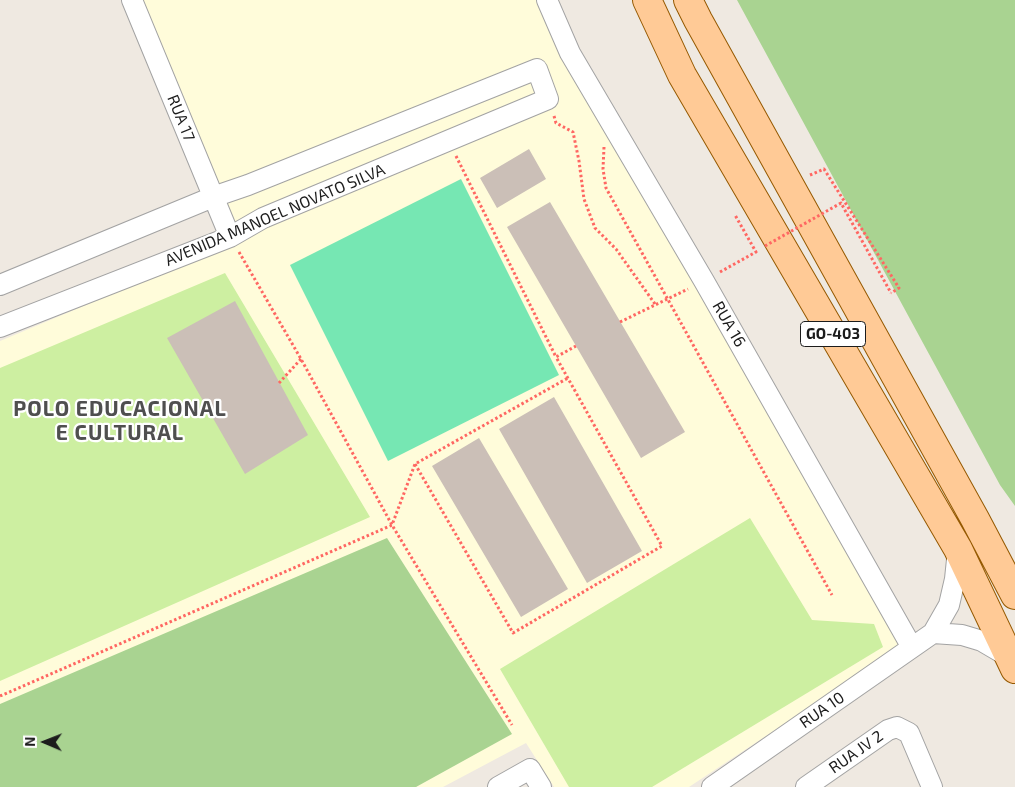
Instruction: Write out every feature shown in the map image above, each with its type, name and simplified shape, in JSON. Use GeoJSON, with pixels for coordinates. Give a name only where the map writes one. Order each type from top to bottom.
{"type":"FeatureCollection","features":[{"type":"Feature","properties":{"kind":"main road","name":"GO-403"},"geometry":{"type":"LineString","coordinates":[[648,0],[682,75],[958,549],[1013,663]]}},
{"type":"Feature","properties":{"kind":"main road","name":"GO-403"},"geometry":{"type":"LineString","coordinates":[[688,0],[975,519],[1015,595]]}},
{"type":"Feature","properties":{"kind":"street","name":"RUA 17"},"geometry":{"type":"LineString","coordinates":[[132,0],[230,237]]}},
{"type":"Feature","properties":{"kind":"street","name":"RUA 16"},"geometry":{"type":"LineString","coordinates":[[547,0],[570,53],[704,281],[910,644],[914,646]]}},
{"type":"Feature","properties":{"kind":"street"},"geometry":{"type":"LineString","coordinates":[[0,285],[213,197],[248,185],[537,69],[548,99]]}},
{"type":"Feature","properties":{"kind":"street","name":"AVENIDA MANOEL NOVATO SILVA"},"geometry":{"type":"LineString","coordinates":[[0,327],[230,237],[263,218],[548,99]]}},
{"type":"Feature","properties":{"kind":"street","name":"RUA 10"},"geometry":{"type":"LineString","coordinates":[[712,787],[933,633],[949,605],[955,580],[958,549]]}},
{"type":"Feature","properties":{"kind":"street"},"geometry":{"type":"LineString","coordinates":[[933,633],[962,635],[982,641],[1013,663]]}},
{"type":"Feature","properties":{"kind":"street","name":"RUA JV 2"},"geometry":{"type":"LineString","coordinates":[[806,787],[888,730],[897,727],[909,733],[932,787]]}},
{"type":"Feature","properties":{"kind":"street"},"geometry":{"type":"LineString","coordinates":[[498,787],[530,770],[541,787]]}},
{"type":"Feature","properties":{"kind":"path"},"geometry":{"type":"LineString","coordinates":[[548,99],[556,123],[573,132],[584,199],[595,228],[616,249],[656,304]]}},
{"type":"Feature","properties":{"kind":"path"},"geometry":{"type":"LineString","coordinates":[[611,122],[604,137],[603,169],[606,188],[832,595]]}},
{"type":"Feature","properties":{"kind":"path"},"geometry":{"type":"LineString","coordinates":[[415,464],[513,633],[662,546],[556,357],[449,141]]}},
{"type":"Feature","properties":{"kind":"path"},"geometry":{"type":"LineString","coordinates":[[765,246],[841,203],[891,293],[899,288],[824,169],[812,174]]}},
{"type":"Feature","properties":{"kind":"path"},"geometry":{"type":"LineString","coordinates":[[730,266],[756,252],[733,210]]}},
{"type":"Feature","properties":{"kind":"path"},"geometry":{"type":"LineString","coordinates":[[230,237],[301,359],[392,525],[512,725]]}},
{"type":"Feature","properties":{"kind":"path"},"geometry":{"type":"LineString","coordinates":[[620,322],[704,281]]}},
{"type":"Feature","properties":{"kind":"path"},"geometry":{"type":"LineString","coordinates":[[556,357],[576,346]]}},
{"type":"Feature","properties":{"kind":"path"},"geometry":{"type":"LineString","coordinates":[[279,383],[301,359]]}},
{"type":"Feature","properties":{"kind":"path"},"geometry":{"type":"LineString","coordinates":[[0,696],[392,525],[415,464],[568,378]]}},
{"type":"Feature","properties":{"kind":"shaded area"},"geometry":{"type":"Polygon","coordinates":[[[134,0],[542,0],[900,647],[689,787],[554,787],[526,743],[443,787],[0,787],[0,341],[227,246],[134,0]]]}},
{"type":"Feature","properties":{"kind":"green space"},"geometry":{"type":"Polygon","coordinates":[[[737,0],[1015,0],[1015,506],[1000,485],[737,0]]]}},
{"type":"Feature","properties":{"kind":"green space"},"geometry":{"type":"Polygon","coordinates":[[[461,179],[559,375],[388,461],[290,265],[461,179]]]}},
{"type":"Feature","properties":{"kind":"green space"},"geometry":{"type":"Polygon","coordinates":[[[225,273],[370,517],[0,681],[0,368],[225,273]]]}},
{"type":"Feature","properties":{"kind":"green space"},"geometry":{"type":"Polygon","coordinates":[[[750,518],[812,620],[874,624],[883,647],[652,787],[569,787],[500,669],[750,518]]]}},
{"type":"Feature","properties":{"kind":"green space"},"geometry":{"type":"Polygon","coordinates":[[[387,538],[512,734],[416,787],[0,787],[0,704],[387,538]]]}},
{"type":"Feature","properties":{"kind":"building"},"geometry":{"type":"Polygon","coordinates":[[[529,149],[546,179],[497,208],[480,178],[529,149]]]}},
{"type":"Feature","properties":{"kind":"building"},"geometry":{"type":"Polygon","coordinates":[[[550,202],[685,432],[641,458],[507,227],[550,202]]]}},
{"type":"Feature","properties":{"kind":"building"},"geometry":{"type":"Polygon","coordinates":[[[235,301],[308,435],[245,474],[167,338],[235,301]]]}},
{"type":"Feature","properties":{"kind":"building"},"geometry":{"type":"Polygon","coordinates":[[[554,397],[642,551],[587,583],[499,429],[554,397]]]}},
{"type":"Feature","properties":{"kind":"building"},"geometry":{"type":"Polygon","coordinates":[[[479,438],[568,589],[521,617],[432,466],[479,438]]]}},
{"type":"Feature","properties":{"kind":"district","name":"POLO EDUCACIONAL E CULTURAL"},"geometry":{"type":"Point","coordinates":[120,421]}}]}
